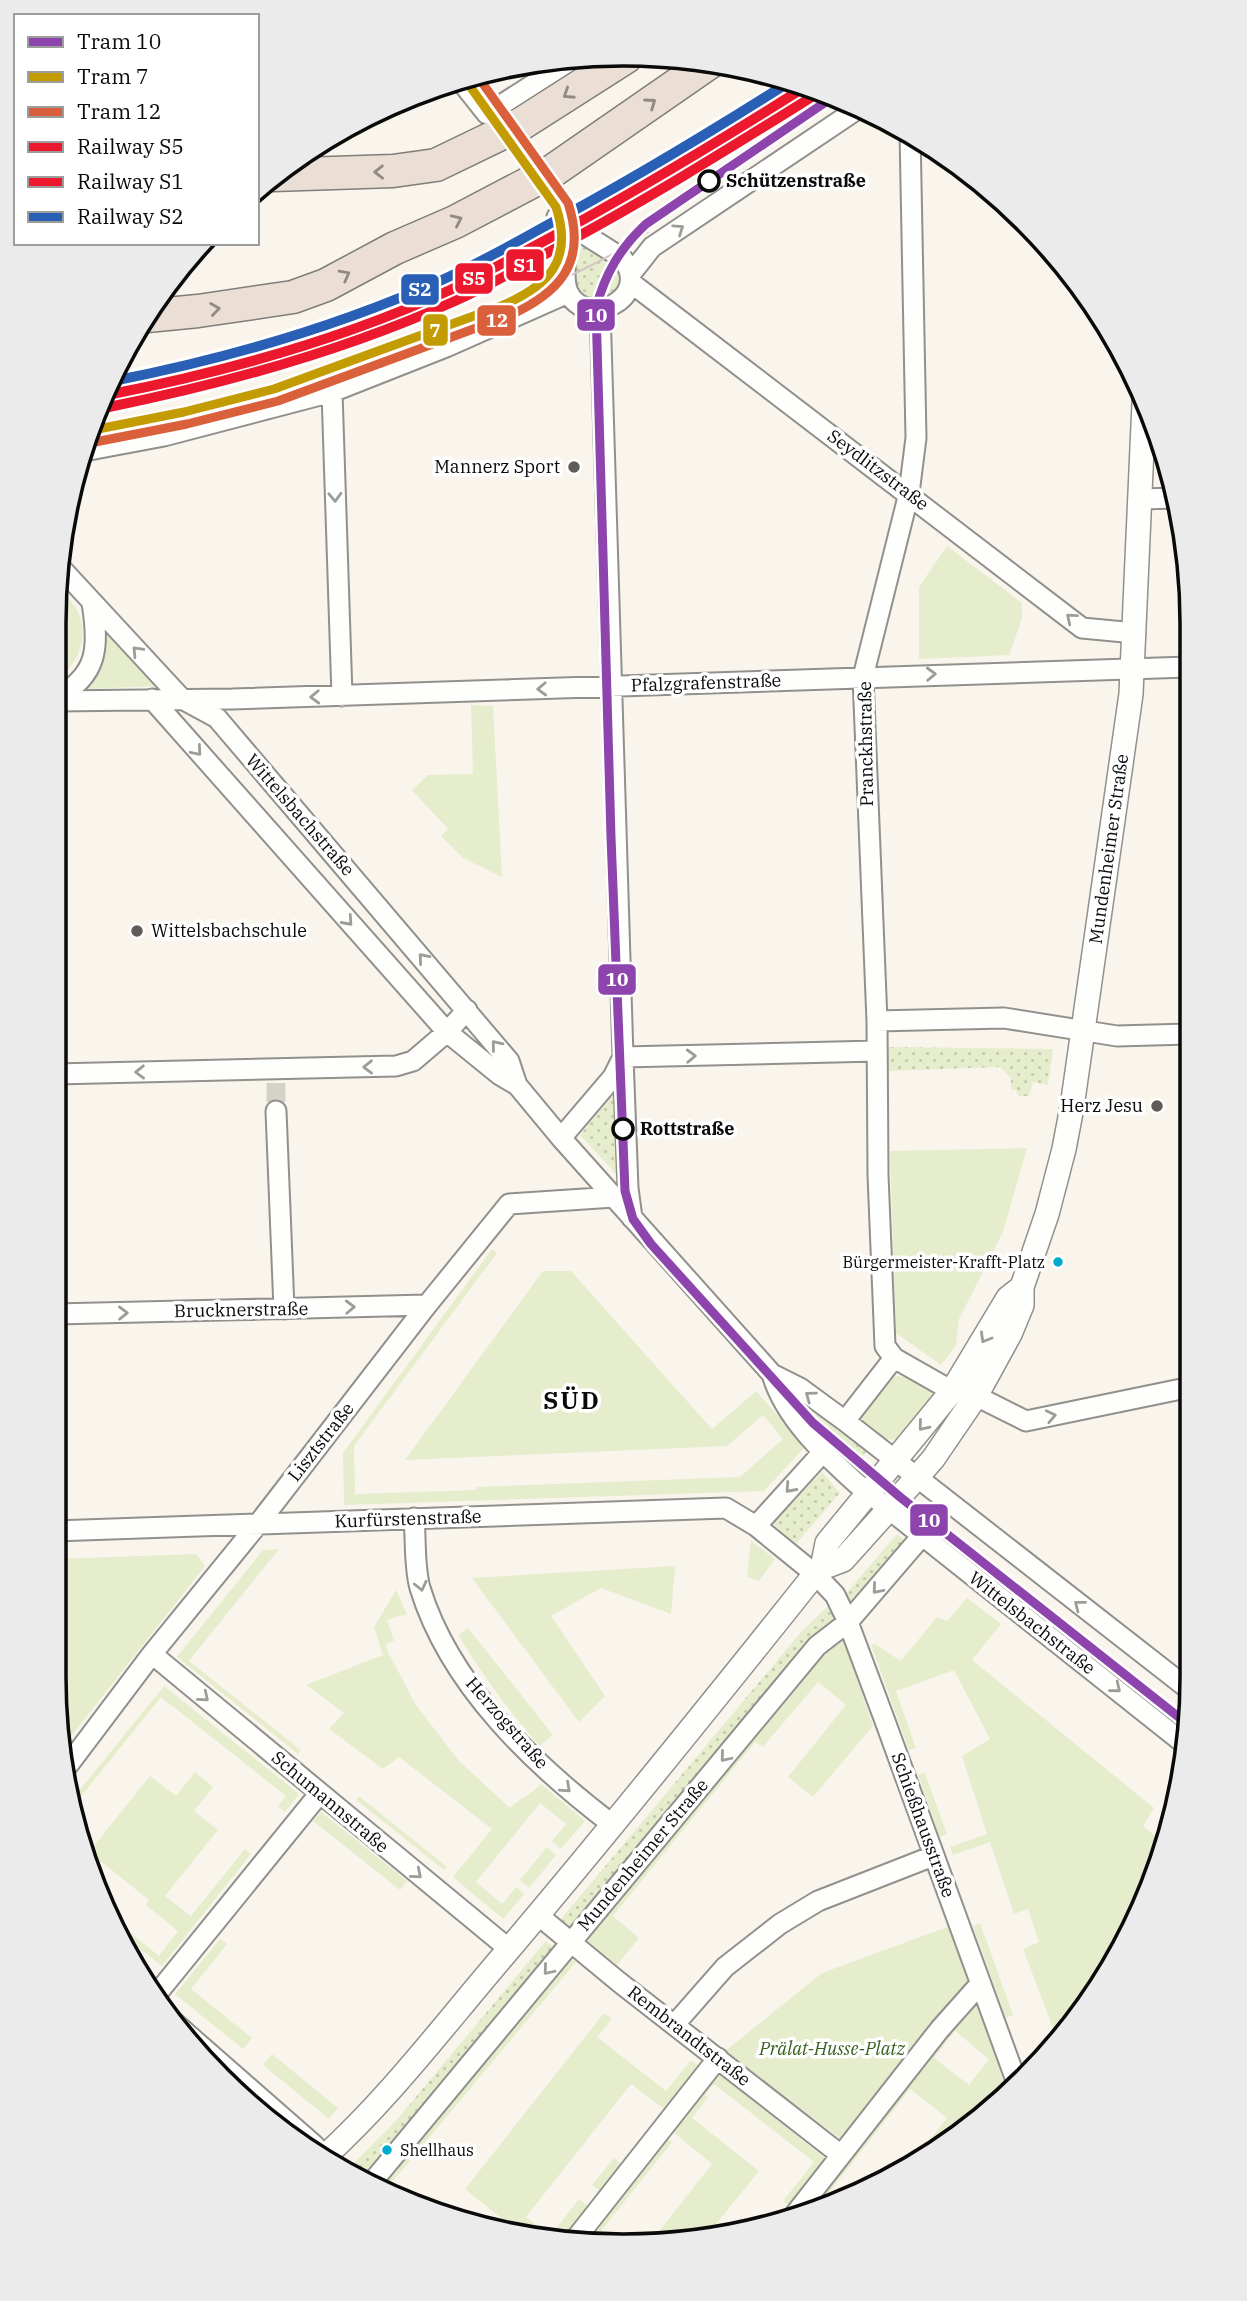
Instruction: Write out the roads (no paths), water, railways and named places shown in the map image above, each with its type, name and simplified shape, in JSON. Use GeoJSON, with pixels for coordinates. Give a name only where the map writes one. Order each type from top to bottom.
{"type":"FeatureCollection","features":[{"type":"Feature","properties":{"kind":"highway"},"geometry":{"type":"LineString","coordinates":[[295,174],[393,171],[436,165],[521,124],[611,67]]}},
{"type":"Feature","properties":{"kind":"highway"},"geometry":{"type":"LineString","coordinates":[[160,315],[293,297],[326,285],[554,170],[697,71]]}},
{"type":"Feature","properties":{"kind":"street"},"geometry":{"type":"LineString","coordinates":[[467,89],[487,114],[555,71]]}},
{"type":"Feature","properties":{"kind":"street"},"geometry":{"type":"LineString","coordinates":[[94,449],[164,436],[332,392],[446,347],[568,293],[576,302],[590,308],[612,306],[619,302],[628,290],[630,278],[652,247],[849,115]]}},
{"type":"Feature","properties":{"kind":"street","name":"Pranckhstraße"},"geometry":{"type":"LineString","coordinates":[[894,1358],[885,1346],[884,1326],[878,1175],[877,1021],[863,677],[909,493],[916,438],[910,146]]}},
{"type":"Feature","properties":{"kind":"street","name":"Seydlitzstraße"},"geometry":{"type":"LineString","coordinates":[[568,293],[565,255],[557,217],[622,258],[630,278],[1082,628],[1135,633]]}},
{"type":"Feature","properties":{"kind":"street"},"geometry":{"type":"LineString","coordinates":[[600,309],[623,1058],[628,1188],[632,1219]]}},
{"type":"Feature","properties":{"kind":"street"},"geometry":{"type":"LineString","coordinates":[[332,392],[342,696]]}},
{"type":"Feature","properties":{"kind":"street","name":"Mundenheimer Straße"},"geometry":{"type":"LineString","coordinates":[[819,1571],[843,1560],[917,1478],[982,1399],[1022,1305],[1022,1287],[1048,1214],[1064,1149],[1083,1030],[1133,667],[1143,424]]}},
{"type":"Feature","properties":{"kind":"street"},"geometry":{"type":"LineString","coordinates":[[1141,499],[1166,498]]}},
{"type":"Feature","properties":{"kind":"street","name":"Wittelsbachstraße"},"geometry":{"type":"LineString","coordinates":[[69,577],[182,699],[217,718],[509,1061],[517,1085]]}},
{"type":"Feature","properties":{"kind":"street"},"geometry":{"type":"LineString","coordinates":[[66,693],[86,671],[96,653],[92,603]]}},
{"type":"Feature","properties":{"kind":"street","name":"Pfalzgrafenstraße"},"geometry":{"type":"LineString","coordinates":[[66,700],[342,696],[1180,667]]}},
{"type":"Feature","properties":{"kind":"street","name":"Wittelsbachstraße"},"geometry":{"type":"LineString","coordinates":[[152,699],[447,1032],[500,1075],[517,1085],[632,1219],[772,1374],[786,1406],[823,1452],[867,1493],[921,1537],[1042,1629],[1177,1738]]}},
{"type":"Feature","properties":{"kind":"street"},"geometry":{"type":"LineString","coordinates":[[66,1074],[276,1076],[396,1066],[414,1061],[467,1010]]}},
{"type":"Feature","properties":{"kind":"street"},"geometry":{"type":"LineString","coordinates":[[877,1021],[1004,1017],[1117,1036],[1180,1034]]}},
{"type":"Feature","properties":{"kind":"street"},"geometry":{"type":"LineString","coordinates":[[623,1058],[877,1051]]}},
{"type":"Feature","properties":{"kind":"street"},"geometry":{"type":"LineString","coordinates":[[561,1138],[613,1077],[623,1058]]}},
{"type":"Feature","properties":{"kind":"street"},"geometry":{"type":"LineString","coordinates":[[276,1111],[284,1309]]}},
{"type":"Feature","properties":{"kind":"street","name":"Lisztstraße"},"geometry":{"type":"LineString","coordinates":[[73,1759],[152,1654],[258,1524],[427,1305],[509,1204],[614,1197]]}},
{"type":"Feature","properties":{"kind":"street","name":"Mundenheimer Straße"},"geometry":{"type":"LineString","coordinates":[[331,2152],[367,2116],[509,1950],[819,1571],[827,1543],[951,1391],[1008,1298],[1022,1287]]}},
{"type":"Feature","properties":{"kind":"street","name":"Brucknerstraße"},"geometry":{"type":"LineString","coordinates":[[66,1314],[427,1305]]}},
{"type":"Feature","properties":{"kind":"street"},"geometry":{"type":"LineString","coordinates":[[845,1421],[894,1358],[951,1391],[982,1399],[1026,1421],[1180,1389]]}},
{"type":"Feature","properties":{"kind":"street","name":"Wittelsbachstraße"},"geometry":{"type":"LineString","coordinates":[[772,1374],[800,1388],[845,1421],[1180,1675]]}},
{"type":"Feature","properties":{"kind":"street"},"geometry":{"type":"LineString","coordinates":[[819,1571],[757,1526],[823,1452]]}},
{"type":"Feature","properties":{"kind":"street","name":"Kurfürstenstraße"},"geometry":{"type":"LineString","coordinates":[[66,1531],[726,1508],[757,1526]]}},
{"type":"Feature","properties":{"kind":"street","name":"Herzogstraße"},"geometry":{"type":"LineString","coordinates":[[414,1518],[419,1584],[430,1617],[470,1684],[540,1763],[572,1793],[613,1825]]}},
{"type":"Feature","properties":{"kind":"street","name":"Mundenheimer Straße"},"geometry":{"type":"LineString","coordinates":[[377,2177],[817,1646],[848,1622],[921,1537]]}},
{"type":"Feature","properties":{"kind":"street","name":"Schießhausstraße"},"geometry":{"type":"LineString","coordinates":[[819,1571],[848,1622],[1014,2074]]}},
{"type":"Feature","properties":{"kind":"street","name":"Schumannstraße"},"geometry":{"type":"LineString","coordinates":[[152,1654],[509,1950]]}},
{"type":"Feature","properties":{"kind":"street"},"geometry":{"type":"LineString","coordinates":[[161,1989],[320,1793]]}},
{"type":"Feature","properties":{"kind":"street"},"geometry":{"type":"LineString","coordinates":[[675,2024],[725,1967],[780,1924],[818,1901],[933,1856]]}},
{"type":"Feature","properties":{"kind":"street","name":"Rembrandtstraße"},"geometry":{"type":"LineString","coordinates":[[538,1915],[841,2155]]}},
{"type":"Feature","properties":{"kind":"street"},"geometry":{"type":"LineString","coordinates":[[802,2205],[979,1983]]}},
{"type":"Feature","properties":{"kind":"street"},"geometry":{"type":"LineString","coordinates":[[581,2232],[718,2058]]}},
{"type":"Feature","properties":{"kind":"tunnel"},"geometry":{"type":"LineString","coordinates":[[276,1083],[276,1111]]}},
{"type":"Feature","properties":{"kind":"tram line","name":"12"},"geometry":{"type":"LineString","coordinates":[[97,442],[187,424],[278,401],[506,317],[525,308],[554,287],[571,259],[574,243],[568,203],[483,84]]}},
{"type":"Feature","properties":{"kind":"tram line","name":"7"},"geometry":{"type":"LineString","coordinates":[[102,428],[184,412],[274,389],[501,306],[532,290],[544,280],[559,257],[562,242],[556,207],[471,88]]}},
{"type":"Feature","properties":{"kind":"tram line","name":"10"},"geometry":{"type":"LineString","coordinates":[[823,104],[646,224],[628,242],[615,262],[596,308],[611,837],[625,1191],[633,1219],[651,1244],[813,1423],[900,1497],[1179,1717]]}},
{"type":"Feature","properties":{"kind":"tram line"},"geometry":{"type":"LineString","coordinates":[[514,299],[583,269],[648,232]]}},
{"type":"Feature","properties":{"kind":"railway"},"geometry":{"type":"LineString","coordinates":[[110,408],[210,386],[282,366],[387,330],[444,305],[554,250],[714,156],[806,97]]}},
{"type":"Feature","properties":{"kind":"rail line","name":"S2"},"geometry":{"type":"LineString","coordinates":[[123,379],[197,363],[280,340],[362,313],[442,280],[604,194],[779,88]]}},
{"type":"Feature","properties":{"kind":"rail line","name":"S5"},"geometry":{"type":"LineString","coordinates":[[117,393],[282,353],[367,324],[450,290],[611,204],[795,93]]}},
{"type":"Feature","properties":{"kind":"rail line","name":"S1"},"geometry":{"type":"LineString","coordinates":[[111,407],[285,364],[371,335],[455,301],[617,215],[809,98]]}},
{"type":"Feature","properties":{"kind":"place","name":"Schützenstraße"},"geometry":{"type":"Point","coordinates":[709,181]}},
{"type":"Feature","properties":{"kind":"place","name":"Mannerz Sport"},"geometry":{"type":"Point","coordinates":[574,467]}},
{"type":"Feature","properties":{"kind":"place","name":"Wittelsbachschule"},"geometry":{"type":"Point","coordinates":[137,931]}},
{"type":"Feature","properties":{"kind":"place","name":"Herz Jesu"},"geometry":{"type":"Point","coordinates":[1157,1106]}},
{"type":"Feature","properties":{"kind":"place","name":"Rottstraße"},"geometry":{"type":"Point","coordinates":[623,1129]}},
{"type":"Feature","properties":{"kind":"place","name":"Bürgermeister-Krafft-Platz"},"geometry":{"type":"Point","coordinates":[1058,1262]}},
{"type":"Feature","properties":{"kind":"place","name":"Shellhaus"},"geometry":{"type":"Point","coordinates":[387,2150]}},
{"type":"Feature","properties":{"kind":"district","name":"SÜD"},"geometry":{"type":"Point","coordinates":[572,1401]}},
{"type":"Feature","properties":{"kind":"park label","name":"Prälat-Husse-Platz"},"geometry":{"type":"Point","coordinates":[832,2049]}}]}
